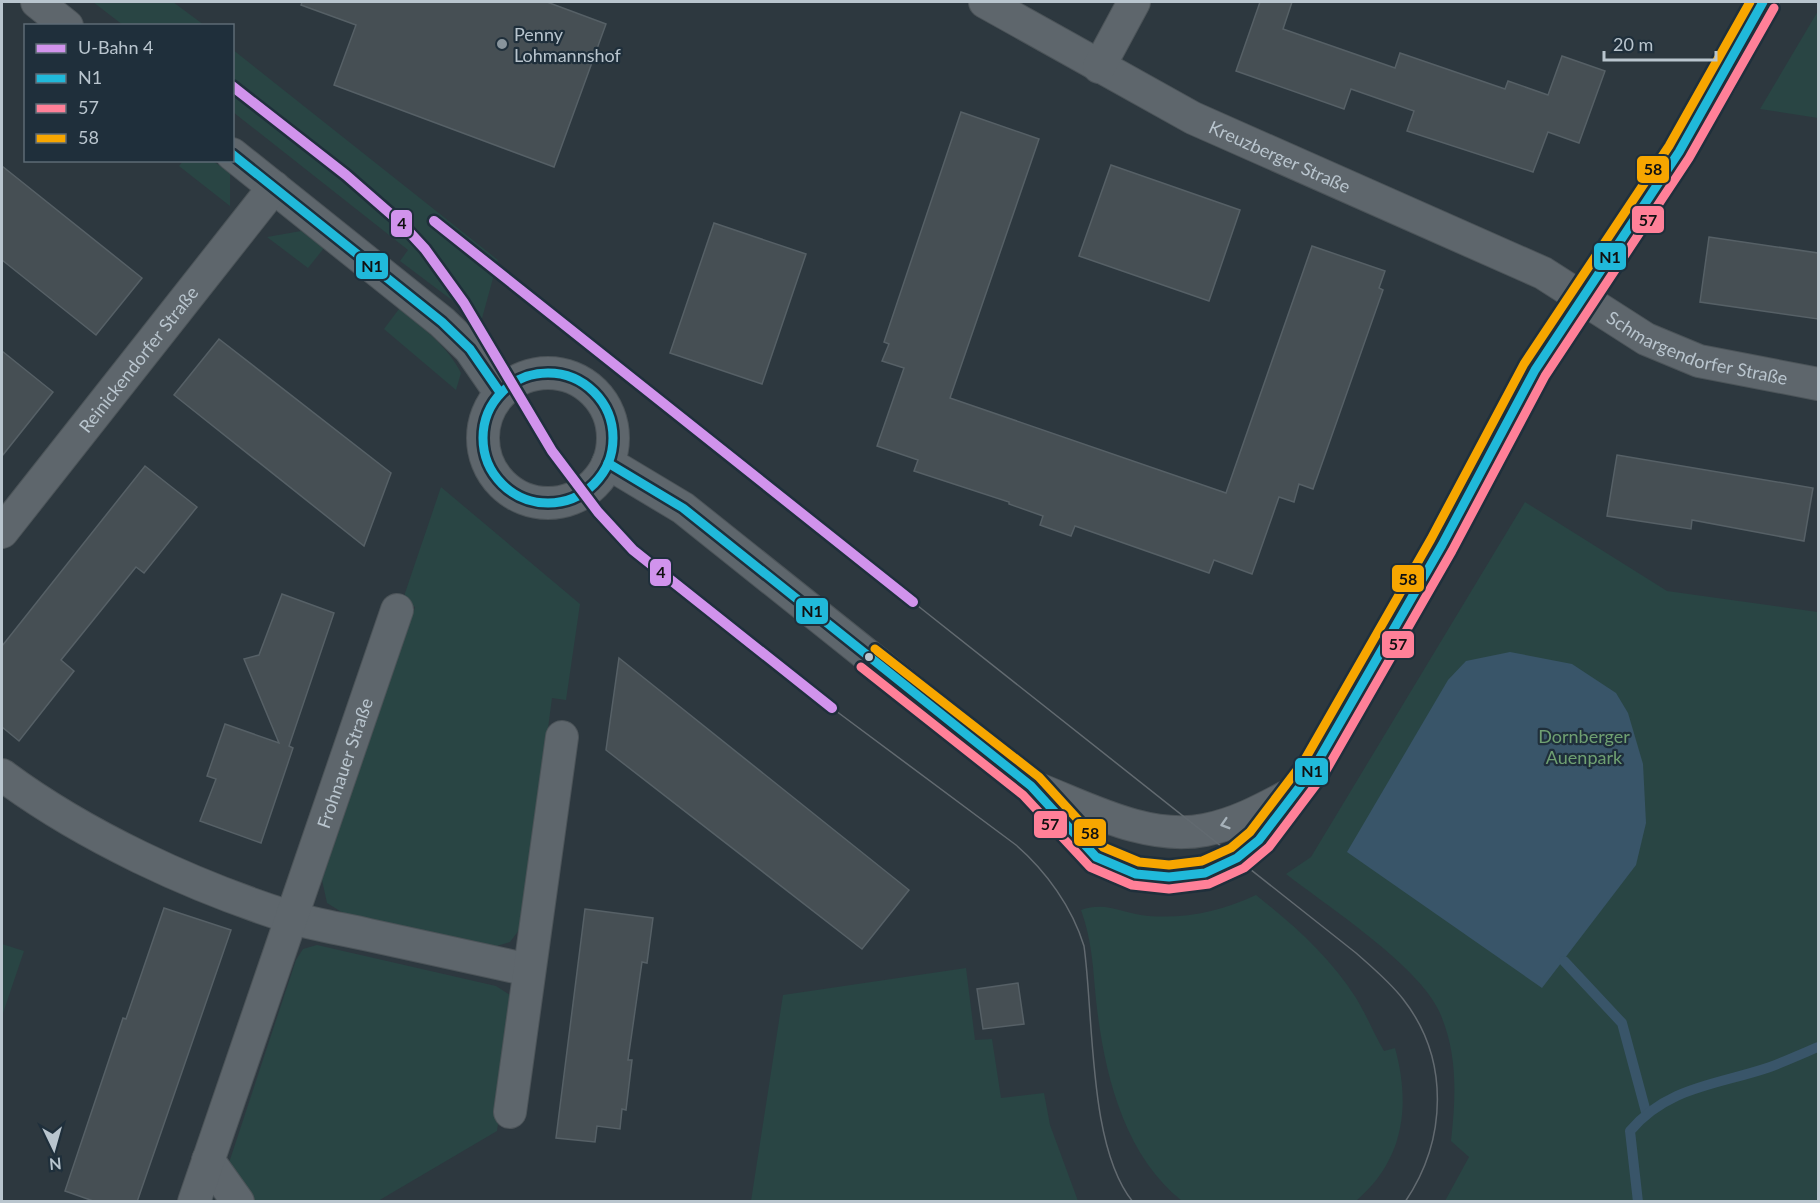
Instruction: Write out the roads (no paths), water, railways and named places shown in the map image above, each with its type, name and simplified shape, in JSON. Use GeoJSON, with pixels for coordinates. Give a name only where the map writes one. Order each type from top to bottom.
{"type":"FeatureCollection","features":[{"type":"Feature","properties":{"kind":"street"},"geometry":{"type":"LineString","coordinates":[[37,2],[65,24]]}},
{"type":"Feature","properties":{"kind":"street","name":"Kreuzberger Straße"},"geometry":{"type":"LineString","coordinates":[[985,2],[1193,118],[1543,273],[1582,297]]}},
{"type":"Feature","properties":{"kind":"street"},"geometry":{"type":"LineString","coordinates":[[1099,67],[1134,2]]}},
{"type":"Feature","properties":{"kind":"street"},"geometry":{"type":"LineString","coordinates":[[608,464],[683,508],[1031,786],[1096,857],[1136,874],[1169,877],[1205,873],[1237,858],[1259,840],[1314,768],[1443,545],[1535,370],[1679,152],[1721,81],[1763,2]]}},
{"type":"Feature","properties":{"kind":"street"},"geometry":{"type":"LineString","coordinates":[[234,156],[442,322],[470,349],[499,392]]}},
{"type":"Feature","properties":{"kind":"street","name":"Reinickendorfer Straße"},"geometry":{"type":"LineString","coordinates":[[2,532],[274,187]]}},
{"type":"Feature","properties":{"kind":"street","name":"Schmargendorfer Straße"},"geometry":{"type":"LineString","coordinates":[[1582,297],[1646,339],[1699,361],[1818,384]]}},
{"type":"Feature","properties":{"kind":"street"},"geometry":{"type":"LineString","coordinates":[[554,373],[574,377],[592,390],[605,406],[612,425],[613,444],[608,464],[597,481],[582,493],[563,501],[546,503],[526,499],[509,490],[492,472],[485,455],[483,441],[488,411],[499,392],[532,374],[554,373]]}},
{"type":"Feature","properties":{"kind":"street","name":"Frohnauer Straße"},"geometry":{"type":"LineString","coordinates":[[194,1202],[397,610]]}},
{"type":"Feature","properties":{"kind":"street"},"geometry":{"type":"LineString","coordinates":[[510,1112],[562,737]]}},
{"type":"Feature","properties":{"kind":"street"},"geometry":{"type":"LineString","coordinates":[[2,775],[28,795],[89,830],[158,865],[233,897],[291,918],[529,970]]}},
{"type":"Feature","properties":{"kind":"street"},"geometry":{"type":"LineString","coordinates":[[1031,786],[1113,819],[1177,831],[1203,830],[1224,825],[1248,817],[1298,791]]}},
{"type":"Feature","properties":{"kind":"street"},"geometry":{"type":"LineString","coordinates":[[208,1160],[238,1202]]}},
{"type":"Feature","properties":{"kind":"water"},"geometry":{"type":"Polygon","coordinates":[[[1510,652],[1572,664],[1616,693],[1628,713],[1643,764],[1646,823],[1636,865],[1542,988],[1347,852],[1448,680],[1466,661],[1510,652]]]}},
{"type":"Feature","properties":{"kind":"waterway"},"geometry":{"type":"LineString","coordinates":[[1564,961],[1622,1023],[1646,1112]]}},
{"type":"Feature","properties":{"kind":"waterway"},"geometry":{"type":"LineString","coordinates":[[1638,1202],[1630,1131],[1644,1116],[1676,1096],[1693,1089],[1767,1068],[1818,1047]]}},
{"type":"Feature","properties":{"kind":"tram line"},"geometry":{"type":"LineString","coordinates":[[913,602],[1356,953],[1403,999],[1418,1022],[1429,1047],[1435,1073],[1437,1100],[1435,1126],[1429,1153],[1419,1178],[1405,1202]]}},
{"type":"Feature","properties":{"kind":"tram line"},"geometry":{"type":"LineString","coordinates":[[832,708],[1016,845],[1048,878],[1073,917],[1084,946],[1100,1116],[1118,1178],[1133,1202]]}},
{"type":"Feature","properties":{"kind":"metro line","name":"4"},"geometry":{"type":"LineString","coordinates":[[234,88],[346,175],[401,223],[425,249],[464,303],[552,451],[598,512],[633,550],[832,708]]}},
{"type":"Feature","properties":{"kind":"metro line","name":"4"},"geometry":{"type":"LineString","coordinates":[[434,221],[913,602]]}},
{"type":"Feature","properties":{"kind":"place","name":"Penny Lohmannshof"},"geometry":{"type":"Point","coordinates":[502,44]}},
{"type":"Feature","properties":{"kind":"park label","name":"Dornberger Auenpark"},"geometry":{"type":"Point","coordinates":[1584,746]}}]}
